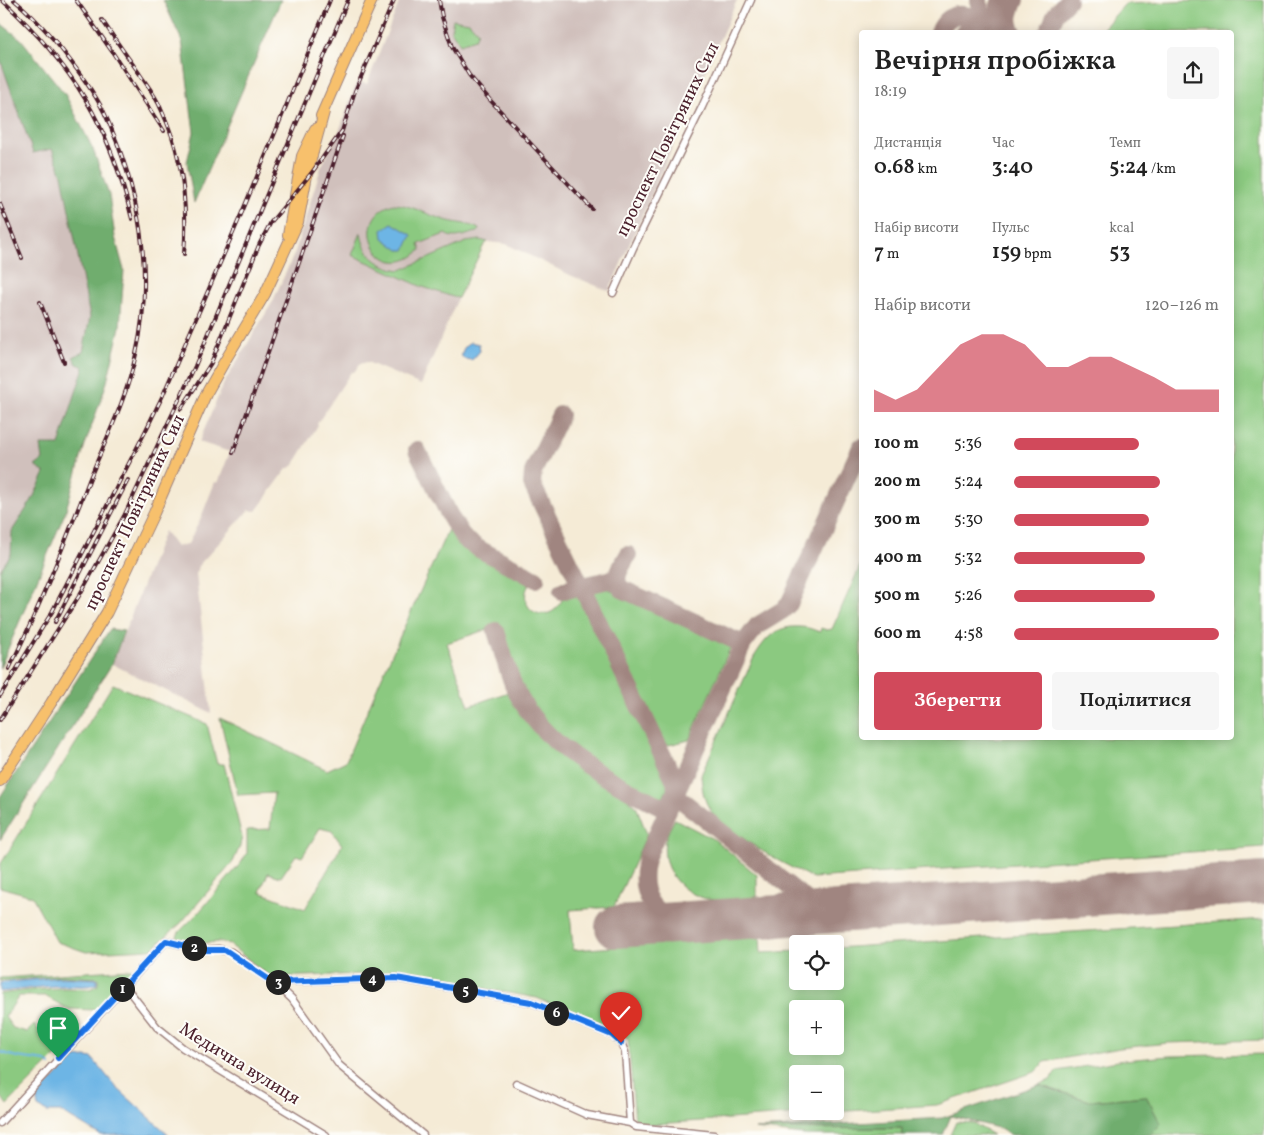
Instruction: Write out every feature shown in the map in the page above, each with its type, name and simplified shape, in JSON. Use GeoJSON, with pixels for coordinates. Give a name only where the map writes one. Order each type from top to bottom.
{"type":"FeatureCollection","features":[{"type":"Feature","properties":{"kind":"main road","name":"проспект Повітряних Сил"},"geometry":{"type":"LineString","coordinates":[[0,781],[107,612],[154,513],[206,394],[265,294],[285,249],[302,156],[324,112],[372,0]]}},
{"type":"Feature","properties":{"kind":"street","name":"проспект Повітряних Сил"},"geometry":{"type":"LineString","coordinates":[[613,293],[751,0]]}},
{"type":"Feature","properties":{"kind":"street"},"geometry":{"type":"LineString","coordinates":[[0,1123],[166,941],[202,950],[225,950],[274,982],[292,999],[340,1065],[423,1135]]}},
{"type":"Feature","properties":{"kind":"street"},"geometry":{"type":"LineString","coordinates":[[274,982],[396,978],[531,1002],[612,1035],[621,1043],[625,1052],[630,1123]]}},
{"type":"Feature","properties":{"kind":"street","name":"Медична вулиця"},"geometry":{"type":"LineString","coordinates":[[125,986],[157,1027],[183,1048],[326,1135]]}},
{"type":"Feature","properties":{"kind":"street"},"geometry":{"type":"LineString","coordinates":[[516,1083],[587,1115],[630,1123],[636,1127],[714,1135]]}},
{"type":"Feature","properties":{"kind":"shaded area"},"geometry":{"type":"Polygon","coordinates":[[[400,0],[737,0],[609,291],[570,275],[506,244],[488,242],[484,244],[458,298],[421,385],[367,362],[360,364],[354,372],[351,372],[317,424],[293,466],[287,469],[256,511],[249,510],[198,566],[196,573],[211,713],[112,664],[164,531],[176,547],[188,544],[215,482],[218,483],[230,452],[199,442],[224,383],[272,303],[295,252],[321,167],[336,140],[357,81],[367,84],[400,0]]]}},
{"type":"Feature","properties":{"kind":"shaded area"},"geometry":{"type":"Polygon","coordinates":[[[0,22],[21,39],[65,94],[109,293],[81,413],[0,591],[0,22]]]}},
{"type":"Feature","properties":{"kind":"green space"},"geometry":{"type":"Polygon","coordinates":[[[163,0],[281,0],[194,203],[187,162],[194,132],[182,41],[163,0]]]}},
{"type":"Feature","properties":{"kind":"green space"},"geometry":{"type":"Polygon","coordinates":[[[1264,0],[1264,847],[813,878],[767,854],[720,822],[708,807],[702,789],[701,775],[754,657],[763,644],[773,634],[785,628],[804,627],[820,632],[821,628],[832,629],[859,568],[859,740],[1234,740],[1234,30],[1102,30],[1125,4],[1264,0]]]}},
{"type":"Feature","properties":{"kind":"green space"},"geometry":{"type":"Polygon","coordinates":[[[453,19],[469,22],[478,32],[475,39],[460,44],[451,30],[453,19]]]}},
{"type":"Feature","properties":{"kind":"green space"},"geometry":{"type":"Polygon","coordinates":[[[0,23],[21,39],[65,94],[93,149],[109,195],[115,237],[124,270],[120,327],[107,382],[84,448],[65,513],[0,668],[0,570],[11,554],[12,531],[32,500],[45,473],[35,466],[43,460],[41,445],[59,445],[84,367],[77,364],[73,357],[83,352],[90,317],[62,175],[52,149],[33,153],[0,59],[0,23]]]}},
{"type":"Feature","properties":{"kind":"green space"},"geometry":{"type":"Polygon","coordinates":[[[394,204],[407,206],[442,219],[470,225],[479,229],[478,232],[461,236],[452,237],[445,234],[419,244],[421,250],[408,259],[396,261],[385,258],[377,251],[372,241],[371,230],[374,219],[381,210],[394,204]]]}},
{"type":"Feature","properties":{"kind":"green space"},"geometry":{"type":"Polygon","coordinates":[[[361,233],[365,248],[374,259],[386,266],[401,270],[466,242],[480,240],[488,242],[484,245],[458,298],[420,286],[352,255],[361,233]]]}},
{"type":"Feature","properties":{"kind":"green space"},"geometry":{"type":"Polygon","coordinates":[[[451,523],[463,543],[532,581],[526,593],[526,599],[527,604],[536,612],[542,614],[552,612],[564,598],[577,593],[669,785],[662,800],[618,778],[577,752],[559,737],[529,699],[514,670],[500,625],[447,643],[469,706],[511,691],[527,718],[541,736],[559,753],[581,770],[617,790],[636,806],[647,834],[614,907],[570,910],[573,950],[760,937],[761,953],[789,951],[789,990],[844,990],[844,947],[1264,919],[1264,1040],[1168,1043],[1120,1048],[1045,1062],[1035,1072],[937,1105],[844,1111],[844,1065],[789,1065],[789,1115],[641,1125],[635,1122],[628,1039],[537,998],[397,973],[274,977],[265,973],[229,944],[221,942],[203,943],[197,946],[178,940],[179,932],[200,911],[241,863],[247,853],[247,830],[270,829],[274,793],[238,795],[220,718],[327,770],[346,761],[451,523]],[[320,828],[302,857],[296,855],[281,877],[268,873],[260,892],[305,909],[342,845],[332,831],[320,828]]]}},
{"type":"Feature","properties":{"kind":"green space"},"geometry":{"type":"Polygon","coordinates":[[[604,587],[732,644],[689,740],[669,745],[663,741],[591,590],[604,587]]]}},
{"type":"Feature","properties":{"kind":"green space"},"geometry":{"type":"Polygon","coordinates":[[[110,629],[124,631],[112,664],[0,840],[0,797],[110,629]]]}},
{"type":"Feature","properties":{"kind":"green space"},"geometry":{"type":"Polygon","coordinates":[[[113,684],[207,724],[217,764],[224,764],[242,837],[233,862],[181,923],[152,949],[86,952],[57,942],[32,896],[0,887],[0,865],[113,684]]]}},
{"type":"Feature","properties":{"kind":"green space"},"geometry":{"type":"Polygon","coordinates":[[[675,819],[715,840],[757,875],[757,897],[730,900],[703,898],[693,894],[676,881],[666,863],[664,852],[666,838],[675,819]]]}},
{"type":"Feature","properties":{"kind":"green space"},"geometry":{"type":"Polygon","coordinates":[[[131,969],[135,971],[102,1007],[96,1010],[68,1009],[45,996],[19,996],[5,1017],[13,1028],[27,1032],[34,1025],[61,1051],[7,1105],[0,1095],[0,994],[63,988],[90,989],[98,985],[98,978],[63,976],[0,981],[0,978],[131,969]]]}},
{"type":"Feature","properties":{"kind":"green space"},"geometry":{"type":"Polygon","coordinates":[[[1264,1054],[1264,1135],[1150,1135],[1160,1124],[1146,1096],[1090,1101],[1038,1085],[1050,1080],[1057,1071],[1124,1060],[1169,1056],[1264,1054]]]}},
{"type":"Feature","properties":{"kind":"green space"},"geometry":{"type":"Polygon","coordinates":[[[1038,1085],[1090,1101],[1146,1096],[1161,1124],[1150,1135],[1011,1135],[1002,1129],[951,1116],[943,1135],[903,1135],[902,1128],[755,1129],[942,1118],[1038,1085]]]}},
{"type":"Feature","properties":{"kind":"green space"},"geometry":{"type":"Polygon","coordinates":[[[956,1122],[973,1123],[993,1135],[950,1135],[956,1122]]]}},
{"type":"Feature","properties":{"kind":"green space"},"geometry":{"type":"Polygon","coordinates":[[[902,1128],[903,1135],[805,1135],[755,1129],[902,1128]]]}},
{"type":"Feature","properties":{"kind":"water"},"geometry":{"type":"Polygon","coordinates":[[[392,223],[412,235],[405,250],[399,250],[383,238],[382,230],[392,223]]]}},
{"type":"Feature","properties":{"kind":"water"},"geometry":{"type":"Polygon","coordinates":[[[470,342],[479,344],[480,351],[472,360],[464,359],[461,355],[464,348],[470,342]]]}},
{"type":"Feature","properties":{"kind":"water"},"geometry":{"type":"Polygon","coordinates":[[[61,977],[97,979],[97,984],[0,992],[0,983],[61,977]]]}},
{"type":"Feature","properties":{"kind":"water"},"geometry":{"type":"Polygon","coordinates":[[[74,1058],[92,1058],[116,1087],[169,1135],[100,1135],[61,1112],[47,1112],[38,1107],[36,1097],[74,1058]]]}},
{"type":"Feature","properties":{"kind":"waterway"},"geometry":{"type":"LineString","coordinates":[[0,1052],[17,1057],[46,1061],[50,1065]]}},
{"type":"Feature","properties":{"kind":"taxiway"},"geometry":{"type":"LineString","coordinates":[[979,0],[980,13],[988,23]]}},
{"type":"Feature","properties":{"kind":"taxiway"},"geometry":{"type":"LineString","coordinates":[[1001,0],[997,13],[999,21],[1005,30]]}},
{"type":"Feature","properties":{"kind":"taxiway"},"geometry":{"type":"LineString","coordinates":[[1012,30],[1009,20],[1015,0]]}},
{"type":"Feature","properties":{"kind":"taxiway"},"geometry":{"type":"LineString","coordinates":[[1049,30],[1056,13],[1068,0]]}},
{"type":"Feature","properties":{"kind":"taxiway"},"geometry":{"type":"LineString","coordinates":[[940,30],[949,19],[960,15],[966,15],[988,23]]}},
{"type":"Feature","properties":{"kind":"taxiway"},"geometry":{"type":"LineString","coordinates":[[966,30],[979,24],[990,25],[1002,30]]}},
{"type":"Feature","properties":{"kind":"taxiway"},"geometry":{"type":"LineString","coordinates":[[560,415],[533,472],[532,484],[675,781],[676,792]]}},
{"type":"Feature","properties":{"kind":"taxiway"},"geometry":{"type":"LineString","coordinates":[[417,450],[452,520],[465,540],[536,579]]}},
{"type":"Feature","properties":{"kind":"taxiway"},"geometry":{"type":"LineString","coordinates":[[688,921],[664,915],[655,909],[649,901],[645,891],[644,880],[647,856],[743,644],[757,626],[783,610],[789,604],[859,451]]}},
{"type":"Feature","properties":{"kind":"taxiway"},"geometry":{"type":"LineString","coordinates":[[628,555],[617,577],[617,581],[622,589],[743,644]]}},
{"type":"Feature","properties":{"kind":"taxiway"},"geometry":{"type":"LineString","coordinates":[[562,591],[617,578]]}},
{"type":"Feature","properties":{"kind":"taxiway"},"geometry":{"type":"LineString","coordinates":[[496,631],[515,689],[528,711],[543,730],[581,762],[668,810]]}},
{"type":"Feature","properties":{"kind":"taxiway"},"geometry":{"type":"LineString","coordinates":[[675,795],[823,913]]}},
{"type":"Feature","properties":{"kind":"runway"},"geometry":{"type":"LineString","coordinates":[[616,927],[1264,883]]}},
{"type":"Feature","properties":{"kind":"railway"},"geometry":{"type":"LineString","coordinates":[[2,0],[49,49],[85,99],[112,154],[132,219]]}},
{"type":"Feature","properties":{"kind":"railway"},"geometry":{"type":"LineString","coordinates":[[9,669],[42,598],[122,401],[136,354],[142,323],[144,292],[140,230],[135,200],[116,141],[104,112],[87,84],[54,40],[14,0]]}},
{"type":"Feature","properties":{"kind":"railway"},"geometry":{"type":"LineString","coordinates":[[76,0],[164,131]]}},
{"type":"Feature","properties":{"kind":"railway"},"geometry":{"type":"LineString","coordinates":[[0,696],[52,612],[163,395],[243,210],[330,0]]}},
{"type":"Feature","properties":{"kind":"railway"},"geometry":{"type":"LineString","coordinates":[[0,720],[79,596],[124,516],[195,366],[348,0]]}},
{"type":"Feature","properties":{"kind":"railway"},"geometry":{"type":"LineString","coordinates":[[181,409],[211,363],[259,245],[271,222],[313,171],[342,131],[355,91],[394,0]]}},
{"type":"Feature","properties":{"kind":"railway"},"geometry":{"type":"LineString","coordinates":[[439,0],[442,17],[452,47],[469,75],[592,209]]}},
{"type":"Feature","properties":{"kind":"railway"},"geometry":{"type":"LineString","coordinates":[[102,20],[154,95],[174,143],[179,161],[184,198],[184,254]]}},
{"type":"Feature","properties":{"kind":"railway"},"geometry":{"type":"LineString","coordinates":[[233,453],[343,136]]}},
{"type":"Feature","properties":{"kind":"railway"},"geometry":{"type":"LineString","coordinates":[[0,204],[22,258]]}},
{"type":"Feature","properties":{"kind":"railway"},"geometry":{"type":"LineString","coordinates":[[40,302],[64,362]]}},
{"type":"Feature","properties":{"kind":"railway"},"geometry":{"type":"LineString","coordinates":[[55,622],[128,480]]}},
{"type":"Feature","properties":{"kind":"route"},"geometry":{"type":"LineString","coordinates":[[58,1058],[166,941],[202,950],[218,949],[231,952],[274,982],[396,978],[531,1002],[612,1035],[621,1043]]}}]}
